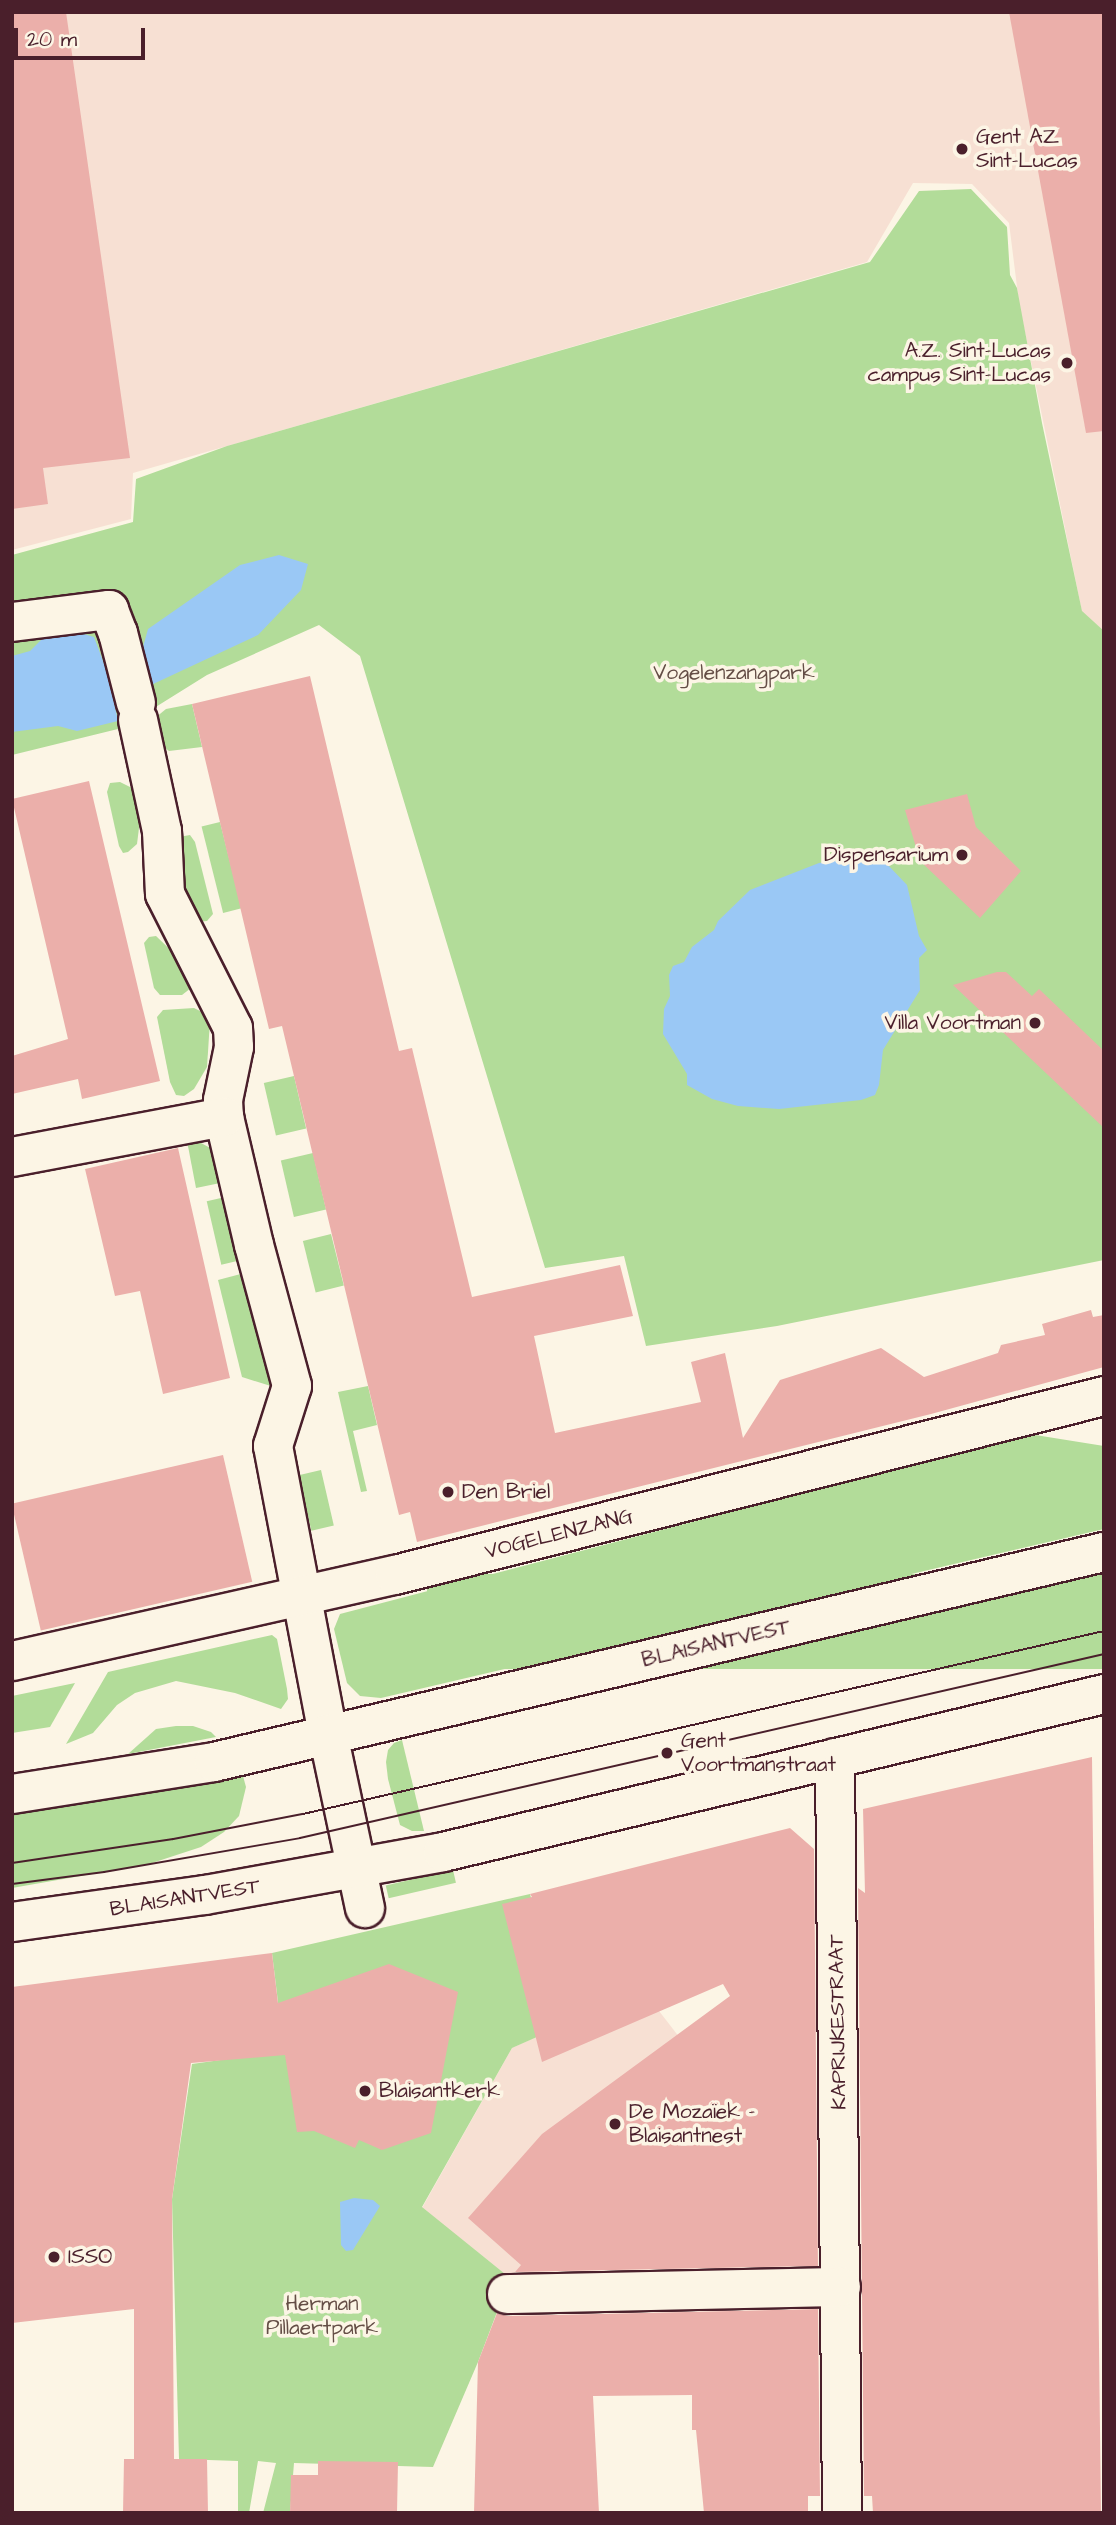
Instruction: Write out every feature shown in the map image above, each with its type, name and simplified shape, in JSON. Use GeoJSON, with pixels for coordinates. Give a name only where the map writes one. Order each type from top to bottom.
{"type":"FeatureCollection","features":[{"type":"Feature","properties":{"kind":"street"},"geometry":{"type":"LineString","coordinates":[[12,622],[108,610],[118,633],[162,831],[165,894],[233,1028],[234,1047],[223,1100],[225,1117],[254,1245],[292,1386],[273,1446],[328,1734],[365,1908]]}},
{"type":"Feature","properties":{"kind":"street"},"geometry":{"type":"LineString","coordinates":[[12,1157],[225,1117]]}},
{"type":"Feature","properties":{"kind":"street","name":"VOGELENZANG"},"geometry":{"type":"LineString","coordinates":[[12,1661],[301,1596],[1104,1396]]}},
{"type":"Feature","properties":{"kind":"street","name":"BLAISANTVEST"},"geometry":{"type":"LineString","coordinates":[[12,1794],[214,1762],[1104,1552]]}},
{"type":"Feature","properties":{"kind":"street","name":"BLAISANTVEST"},"geometry":{"type":"LineString","coordinates":[[12,1922],[121,1908],[356,1870],[518,1835],[1104,1694]]}},
{"type":"Feature","properties":{"kind":"street","name":"KAPRIJKESTRAAT"},"geometry":{"type":"LineString","coordinates":[[835,1758],[842,2513]]}},
{"type":"Feature","properties":{"kind":"street"},"geometry":{"type":"LineString","coordinates":[[507,2294],[841,2287]]}},
{"type":"Feature","properties":{"kind":"shaded area"},"geometry":{"type":"Polygon","coordinates":[[[12,12],[1104,12],[1104,631],[1082,612],[1019,303],[1009,223],[972,184],[913,183],[867,262],[133,473],[131,519],[12,550],[12,12]]]}},
{"type":"Feature","properties":{"kind":"shaded area"},"geometry":{"type":"Polygon","coordinates":[[[642,1989],[690,2051],[576,2201],[510,2278],[422,2208],[512,2048],[642,1989]]]}},
{"type":"Feature","properties":{"kind":"green space","name":"Vogelenzangpark"},"geometry":{"type":"Polygon","coordinates":[[[971,189],[1007,227],[1010,275],[1017,288],[1042,423],[1082,611],[1104,631],[1104,1260],[777,1326],[646,1346],[624,1256],[545,1268],[360,656],[319,625],[207,675],[122,728],[12,755],[12,555],[133,522],[136,479],[227,446],[870,262],[919,191],[971,189]]]}},
{"type":"Feature","properties":{"kind":"green space"},"geometry":{"type":"Polygon","coordinates":[[[192,704],[202,747],[169,751],[161,745],[155,718],[166,709],[192,704]]]}},
{"type":"Feature","properties":{"kind":"green space"},"geometry":{"type":"Polygon","coordinates":[[[120,782],[134,789],[142,804],[137,844],[123,853],[107,792],[110,783],[120,782]]]}},
{"type":"Feature","properties":{"kind":"green space"},"geometry":{"type":"Polygon","coordinates":[[[220,822],[242,908],[223,913],[202,827],[220,822]]]}},
{"type":"Feature","properties":{"kind":"green space"},"geometry":{"type":"Polygon","coordinates":[[[190,835],[195,842],[213,914],[207,921],[196,922],[181,897],[179,837],[190,835]]]}},
{"type":"Feature","properties":{"kind":"green space"},"geometry":{"type":"Polygon","coordinates":[[[156,936],[182,961],[191,980],[191,988],[182,995],[160,995],[154,988],[144,943],[149,937],[156,936]]]}},
{"type":"Feature","properties":{"kind":"green space"},"geometry":{"type":"Polygon","coordinates":[[[194,1008],[204,1013],[210,1021],[207,1067],[194,1089],[184,1096],[176,1095],[170,1082],[157,1017],[163,1010],[194,1008]]]}},
{"type":"Feature","properties":{"kind":"green space"},"geometry":{"type":"Polygon","coordinates":[[[294,1076],[306,1129],[276,1136],[264,1083],[294,1076]]]}},
{"type":"Feature","properties":{"kind":"green space"},"geometry":{"type":"Polygon","coordinates":[[[187,1141],[201,1143],[216,1151],[230,1181],[196,1188],[187,1141]]]}},
{"type":"Feature","properties":{"kind":"green space"},"geometry":{"type":"Polygon","coordinates":[[[313,1153],[326,1210],[294,1217],[281,1160],[313,1153]]]}},
{"type":"Feature","properties":{"kind":"green space"},"geometry":{"type":"Polygon","coordinates":[[[234,1195],[249,1258],[221,1265],[207,1201],[234,1195]]]}},
{"type":"Feature","properties":{"kind":"green space"},"geometry":{"type":"Polygon","coordinates":[[[331,1234],[344,1285],[316,1292],[303,1241],[331,1234]]]}},
{"type":"Feature","properties":{"kind":"green space"},"geometry":{"type":"Polygon","coordinates":[[[252,1271],[274,1387],[242,1377],[218,1280],[252,1271]]]}},
{"type":"Feature","properties":{"kind":"green space"},"geometry":{"type":"Polygon","coordinates":[[[368,1386],[377,1425],[353,1431],[367,1491],[361,1492],[338,1392],[368,1386]]]}},
{"type":"Feature","properties":{"kind":"green space"},"geometry":{"type":"Polygon","coordinates":[[[1029,1434],[1104,1446],[1104,1529],[381,1698],[360,1696],[347,1683],[334,1629],[340,1614],[1029,1434]]]}},
{"type":"Feature","properties":{"kind":"green space"},"geometry":{"type":"Polygon","coordinates":[[[321,1470],[334,1526],[311,1531],[299,1475],[321,1470]]]}},
{"type":"Feature","properties":{"kind":"green space"},"geometry":{"type":"Polygon","coordinates":[[[427,1574],[1104,1574],[1104,1669],[427,1669],[427,1574]]]}},
{"type":"Feature","properties":{"kind":"green space"},"geometry":{"type":"Polygon","coordinates":[[[272,1635],[277,1639],[287,1689],[288,1699],[281,1709],[235,1693],[176,1681],[135,1693],[117,1705],[93,1733],[66,1744],[108,1672],[272,1635]]]}},
{"type":"Feature","properties":{"kind":"green space"},"geometry":{"type":"Polygon","coordinates":[[[75,1683],[50,1727],[12,1733],[12,1696],[75,1683]]]}},
{"type":"Feature","properties":{"kind":"green space"},"geometry":{"type":"Polygon","coordinates":[[[193,1726],[211,1732],[216,1737],[128,1754],[156,1729],[193,1726]]]}},
{"type":"Feature","properties":{"kind":"green space"},"geometry":{"type":"Polygon","coordinates":[[[402,1740],[424,1831],[412,1831],[400,1825],[388,1779],[388,1750],[394,1743],[402,1740]]]}},
{"type":"Feature","properties":{"kind":"green space"},"geometry":{"type":"Polygon","coordinates":[[[243,1776],[246,1787],[239,1816],[224,1832],[201,1847],[149,1864],[12,1888],[12,1812],[243,1776]]]}},
{"type":"Feature","properties":{"kind":"green space"},"geometry":{"type":"Polygon","coordinates":[[[453,1870],[456,1883],[389,1898],[386,1886],[453,1870]]]}},
{"type":"Feature","properties":{"kind":"green space","name":"Herman Pillaertpark"},"geometry":{"type":"Polygon","coordinates":[[[530,1894],[564,2025],[512,2048],[422,2207],[510,2278],[433,2467],[294,2463],[290,2513],[263,2513],[276,2463],[258,2461],[249,2513],[238,2513],[238,2461],[179,2459],[172,2199],[192,2064],[284,2051],[272,1953],[530,1894]]]}},
{"type":"Feature","properties":{"kind":"water"},"geometry":{"type":"Polygon","coordinates":[[[279,555],[308,564],[301,590],[258,635],[151,685],[146,669],[109,679],[118,721],[77,731],[58,726],[12,732],[12,656],[30,651],[44,637],[74,631],[94,637],[109,677],[145,667],[143,647],[148,629],[240,565],[279,555]]]}},
{"type":"Feature","properties":{"kind":"water"},"geometry":{"type":"Polygon","coordinates":[[[845,859],[886,863],[907,885],[919,936],[927,950],[919,958],[920,990],[883,1050],[879,1085],[875,1095],[861,1100],[779,1109],[738,1106],[712,1099],[687,1085],[687,1074],[663,1034],[664,1009],[670,996],[669,975],[673,966],[684,962],[692,947],[714,930],[718,921],[750,890],[819,863],[845,859]]]}},
{"type":"Feature","properties":{"kind":"water"},"geometry":{"type":"Polygon","coordinates":[[[354,2198],[373,2200],[380,2206],[353,2250],[346,2251],[341,2245],[340,2202],[354,2198]]]}},
{"type":"Feature","properties":{"kind":"building"},"geometry":{"type":"Polygon","coordinates":[[[12,12],[66,12],[130,458],[43,468],[48,504],[12,509],[12,12]]]}},
{"type":"Feature","properties":{"kind":"building"},"geometry":{"type":"Polygon","coordinates":[[[1009,12],[1104,12],[1104,431],[1086,433],[1009,12]]]}},
{"type":"Feature","properties":{"kind":"building"},"geometry":{"type":"Polygon","coordinates":[[[310,676],[399,1051],[412,1048],[472,1297],[620,1265],[633,1316],[534,1336],[555,1433],[701,1402],[691,1362],[725,1353],[743,1438],[780,1380],[881,1348],[924,1377],[998,1353],[1001,1345],[1045,1335],[1042,1324],[1091,1310],[1093,1317],[1104,1315],[1104,1367],[931,1414],[417,1542],[410,1512],[399,1515],[282,1026],[269,1029],[192,704],[310,676]]]}},
{"type":"Feature","properties":{"kind":"building"},"geometry":{"type":"Polygon","coordinates":[[[89,781],[160,1081],[82,1099],[78,1079],[12,1094],[12,1056],[68,1039],[12,799],[89,781]]]}},
{"type":"Feature","properties":{"kind":"building","name":"Dispensarium"},"geometry":{"type":"Polygon","coordinates":[[[967,794],[976,827],[1021,871],[980,918],[920,861],[905,810],[967,794]]]}},
{"type":"Feature","properties":{"kind":"building","name":"Villa Voortman"},"geometry":{"type":"Polygon","coordinates":[[[997,972],[1006,972],[1032,996],[1039,989],[1104,1051],[1104,1128],[953,985],[997,972]]]}},
{"type":"Feature","properties":{"kind":"building"},"geometry":{"type":"Polygon","coordinates":[[[178,1148],[230,1378],[163,1394],[140,1291],[115,1296],[85,1169],[178,1148]]]}},
{"type":"Feature","properties":{"kind":"building"},"geometry":{"type":"Polygon","coordinates":[[[223,1455],[252,1582],[41,1630],[12,1504],[223,1455]]]}},
{"type":"Feature","properties":{"kind":"building"},"geometry":{"type":"Polygon","coordinates":[[[1092,1757],[1101,2513],[873,2513],[872,2496],[864,2496],[858,1888],[865,1893],[863,1809],[1092,1757]]]}},
{"type":"Feature","properties":{"kind":"building"},"geometry":{"type":"Polygon","coordinates":[[[790,1828],[814,1849],[818,2266],[515,2272],[521,2265],[468,2218],[542,2134],[730,1996],[723,1984],[542,2062],[502,1904],[532,1897],[530,1894],[790,1828]]]}},
{"type":"Feature","properties":{"kind":"building"},"geometry":{"type":"Polygon","coordinates":[[[272,1953],[278,2003],[389,1964],[458,1992],[431,2133],[382,2150],[359,2140],[355,2148],[314,2131],[297,2132],[285,2055],[191,2063],[172,2199],[174,2459],[207,2459],[208,2513],[123,2513],[124,2459],[134,2459],[134,2309],[12,2323],[12,1987],[272,1953]]]}},
{"type":"Feature","properties":{"kind":"building"},"geometry":{"type":"Polygon","coordinates":[[[818,2309],[820,2496],[808,2496],[808,2513],[704,2513],[696,2430],[692,2430],[692,2395],[593,2396],[599,2513],[474,2513],[478,2362],[497,2313],[507,2316],[818,2309]]]}},
{"type":"Feature","properties":{"kind":"building"},"geometry":{"type":"Polygon","coordinates":[[[318,2461],[398,2462],[397,2513],[290,2513],[291,2475],[318,2475],[318,2461]]]}},
{"type":"Feature","properties":{"kind":"tram line"},"geometry":{"type":"LineString","coordinates":[[12,1863],[173,1839],[303,1814],[1104,1631]]}},
{"type":"Feature","properties":{"kind":"tram line"},"geometry":{"type":"LineString","coordinates":[[12,1884],[104,1872],[300,1838],[1104,1654]]}},
{"type":"Feature","properties":{"kind":"place","name":"Gent AZ Sint-Lucas"},"geometry":{"type":"Point","coordinates":[962,149]}},
{"type":"Feature","properties":{"kind":"place","name":"A.Z. Sint-Lucas campus Sint-Lucas"},"geometry":{"type":"Point","coordinates":[1067,363]}},
{"type":"Feature","properties":{"kind":"place","name":"Dispensarium"},"geometry":{"type":"Point","coordinates":[962,855]}},
{"type":"Feature","properties":{"kind":"place","name":"Villa Voortman"},"geometry":{"type":"Point","coordinates":[1035,1023]}},
{"type":"Feature","properties":{"kind":"place","name":"Den Briel"},"geometry":{"type":"Point","coordinates":[448,1492]}},
{"type":"Feature","properties":{"kind":"place","name":"Gent Voortmanstraat"},"geometry":{"type":"Point","coordinates":[667,1753]}},
{"type":"Feature","properties":{"kind":"place","name":"Blaisantkerk"},"geometry":{"type":"Point","coordinates":[365,2091]}},
{"type":"Feature","properties":{"kind":"place","name":"De Mozaïek - Blaisantnest"},"geometry":{"type":"Point","coordinates":[615,2124]}},
{"type":"Feature","properties":{"kind":"place","name":"ISSO"},"geometry":{"type":"Point","coordinates":[54,2257]}}]}
